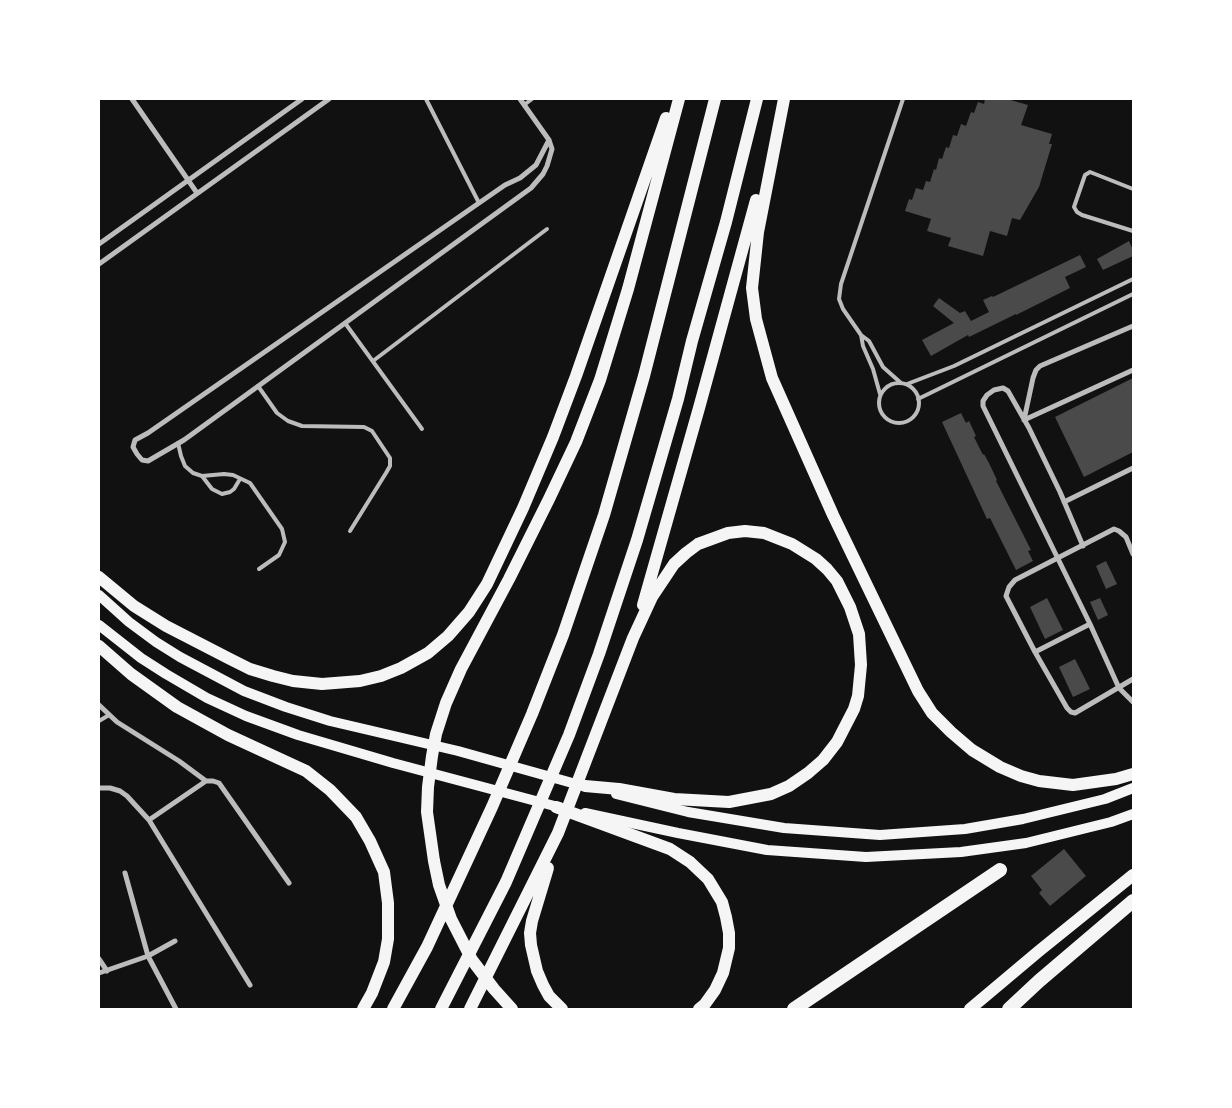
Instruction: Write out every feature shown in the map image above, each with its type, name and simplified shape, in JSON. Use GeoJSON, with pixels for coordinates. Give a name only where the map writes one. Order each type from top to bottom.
{"type":"FeatureCollection","features":[{"type":"Feature","properties":{"kind":"highway"},"geometry":{"type":"LineString","coordinates":[[794,1009],[1000,870]]}},
{"type":"Feature","properties":{"kind":"highway"},"geometry":{"type":"LineString","coordinates":[[1010,1009],[1039,981],[1133,901]]}},
{"type":"Feature","properties":{"kind":"main road"},"geometry":{"type":"LineString","coordinates":[[99,577],[134,606],[166,626],[250,669],[293,681],[322,684],[360,681],[381,676],[401,668],[448,636],[469,612],[482,591],[523,508],[553,437],[673,99]]}},
{"type":"Feature","properties":{"kind":"main road"},"geometry":{"type":"LineString","coordinates":[[512,1009],[494,990],[472,960],[451,919],[439,885],[427,812],[436,734],[446,703],[461,669],[509,580],[568,458],[600,380],[628,289],[679,99]]}},
{"type":"Feature","properties":{"kind":"main road"},"geometry":{"type":"LineString","coordinates":[[393,1009],[427,947],[492,807],[563,635],[604,515],[639,394],[715,99]]}},
{"type":"Feature","properties":{"kind":"main road"},"geometry":{"type":"LineString","coordinates":[[441,1009],[506,882],[569,735],[599,654],[637,540],[678,399],[757,99]]}},
{"type":"Feature","properties":{"kind":"main road"},"geometry":{"type":"LineString","coordinates":[[633,638],[700,408],[784,99]]}},
{"type":"Feature","properties":{"kind":"main road"},"geometry":{"type":"LineString","coordinates":[[779,118],[754,263],[752,288],[756,319],[772,378],[833,515],[918,691],[932,713],[972,750],[1000,767],[1021,776],[1039,781],[1073,785],[1116,779],[1133,774]]}},
{"type":"Feature","properties":{"kind":"main road"},"geometry":{"type":"LineString","coordinates":[[562,1009],[549,996],[537,971],[530,933],[559,830],[624,660],[652,597],[664,578],[686,553],[698,544],[728,533],[745,531],[764,533],[792,544],[816,559],[827,569],[840,586],[850,607],[859,634],[861,665],[858,696],[846,726],[837,742],[822,760],[788,786],[771,794],[729,802],[693,801],[585,786]]}},
{"type":"Feature","properties":{"kind":"main road"},"geometry":{"type":"LineString","coordinates":[[99,595],[129,622],[180,657],[244,691],[286,707],[330,721],[458,751],[688,812],[784,828],[880,835],[965,829],[1023,819],[1104,799],[1133,788]]}},
{"type":"Feature","properties":{"kind":"main road"},"geometry":{"type":"LineString","coordinates":[[99,625],[141,658],[207,698],[246,716],[298,735],[393,764],[556,806],[678,833],[767,850],[866,857],[961,852],[1026,843],[1111,822],[1133,814]]}},
{"type":"Feature","properties":{"kind":"main road"},"geometry":{"type":"LineString","coordinates":[[99,646],[131,674],[177,707],[228,735],[306,771],[330,790],[356,817],[370,841],[384,872],[388,903],[388,939],[384,962],[372,993],[363,1009]]}},
{"type":"Feature","properties":{"kind":"main road"},"geometry":{"type":"LineString","coordinates":[[556,806],[670,849],[690,862],[708,879],[722,902],[729,933],[729,948],[724,973],[715,990],[699,1009]]}},
{"type":"Feature","properties":{"kind":"main road"},"geometry":{"type":"LineString","coordinates":[[470,1009],[559,830]]}},
{"type":"Feature","properties":{"kind":"main road"},"geometry":{"type":"LineString","coordinates":[[970,1009],[1133,875]]}},
{"type":"Feature","properties":{"kind":"street"},"geometry":{"type":"LineString","coordinates":[[132,99],[197,193]]}},
{"type":"Feature","properties":{"kind":"street"},"geometry":{"type":"LineString","coordinates":[[99,244],[302,99]]}},
{"type":"Feature","properties":{"kind":"street"},"geometry":{"type":"LineString","coordinates":[[99,264],[329,99]]}},
{"type":"Feature","properties":{"kind":"street"},"geometry":{"type":"LineString","coordinates":[[520,99],[549,140],[552,149],[543,174],[531,188],[184,440],[148,461],[142,460],[133,447],[135,440],[148,433],[479,203],[520,178],[536,165],[549,140]]}},
{"type":"Feature","properties":{"kind":"street"},"geometry":{"type":"LineString","coordinates":[[1024,420],[1033,378],[1040,366],[1133,326]]}},
{"type":"Feature","properties":{"kind":"street"},"geometry":{"type":"LineString","coordinates":[[1024,420],[1133,370]]}},
{"type":"Feature","properties":{"kind":"street"},"geometry":{"type":"LineString","coordinates":[[1083,546],[1064,502],[1008,391],[1003,388],[994,390],[987,395],[983,401],[983,406],[1090,624],[1119,688],[1133,702]]}},
{"type":"Feature","properties":{"kind":"street"},"geometry":{"type":"LineString","coordinates":[[1064,502],[1133,468]]}},
{"type":"Feature","properties":{"kind":"street"},"geometry":{"type":"LineString","coordinates":[[1133,554],[1126,537],[1119,530],[1114,529],[1015,580],[1009,587],[1006,596],[1035,652],[1071,712],[1075,713],[1133,679]]}},
{"type":"Feature","properties":{"kind":"street"},"geometry":{"type":"LineString","coordinates":[[1126,537],[1133,535]]}},
{"type":"Feature","properties":{"kind":"street"},"geometry":{"type":"LineString","coordinates":[[1035,652],[1090,624]]}},
{"type":"Feature","properties":{"kind":"street"},"geometry":{"type":"LineString","coordinates":[[99,705],[117,722],[179,761],[206,781]]}},
{"type":"Feature","properties":{"kind":"street"},"geometry":{"type":"LineString","coordinates":[[150,820],[206,781],[213,780],[219,783],[289,882]]}},
{"type":"Feature","properties":{"kind":"street"},"geometry":{"type":"LineString","coordinates":[[99,788],[110,788],[128,796],[150,820],[250,985]]}},
{"type":"Feature","properties":{"kind":"street"},"geometry":{"type":"LineString","coordinates":[[125,873],[148,956],[176,1009]]}},
{"type":"Feature","properties":{"kind":"street"},"geometry":{"type":"LineString","coordinates":[[99,973],[148,956],[175,942]]}},
{"type":"Feature","properties":{"kind":"street"},"geometry":{"type":"LineString","coordinates":[[99,959],[106,971]]}},
{"type":"Feature","properties":{"kind":"lane"},"geometry":{"type":"LineString","coordinates":[[426,99],[479,203]]}},
{"type":"Feature","properties":{"kind":"lane"},"geometry":{"type":"LineString","coordinates":[[524,105],[532,99]]}},
{"type":"Feature","properties":{"kind":"lane"},"geometry":{"type":"LineString","coordinates":[[860,335],[869,341],[883,367],[916,393],[918,399],[917,411],[908,420],[896,422],[884,417],[881,412],[880,394],[873,368],[862,346],[860,335],[843,309],[839,299],[841,284],[902,99]]}},
{"type":"Feature","properties":{"kind":"lane"},"geometry":{"type":"LineString","coordinates":[[1133,189],[1090,172],[1085,175],[1074,207],[1082,215],[1133,231]]}},
{"type":"Feature","properties":{"kind":"lane"},"geometry":{"type":"LineString","coordinates":[[373,361],[547,229]]}},
{"type":"Feature","properties":{"kind":"lane"},"geometry":{"type":"LineString","coordinates":[[907,384],[954,366],[1133,279]]}},
{"type":"Feature","properties":{"kind":"lane"},"geometry":{"type":"LineString","coordinates":[[918,399],[1133,294]]}},
{"type":"Feature","properties":{"kind":"lane"},"geometry":{"type":"LineString","coordinates":[[345,323],[422,429]]}},
{"type":"Feature","properties":{"kind":"lane"},"geometry":{"type":"LineString","coordinates":[[880,394],[889,385],[901,382]]}},
{"type":"Feature","properties":{"kind":"lane"},"geometry":{"type":"LineString","coordinates":[[258,386],[276,413],[288,422],[302,426],[364,427],[372,431],[390,458],[390,466],[350,531]]}},
{"type":"Feature","properties":{"kind":"lane"},"geometry":{"type":"LineString","coordinates":[[178,443],[185,466],[193,473],[202,476],[233,475],[250,483],[282,529],[285,542],[279,555],[260,569]]}},
{"type":"Feature","properties":{"kind":"lane"},"geometry":{"type":"LineString","coordinates":[[202,476],[212,489],[222,494],[234,489],[240,479]]}},
{"type":"Feature","properties":{"kind":"lane"},"geometry":{"type":"LineString","coordinates":[[99,721],[109,715]]}},
{"type":"Feature","properties":{"kind":"building"},"geometry":{"type":"Polygon","coordinates":[[[985,99],[1007,99],[1028,105],[1021,125],[1052,134],[1049,144],[1052,144],[1039,187],[1020,220],[1012,218],[1007,236],[990,231],[983,256],[948,246],[951,238],[927,231],[931,219],[905,211],[909,199],[912,200],[916,188],[923,190],[926,181],[930,182],[939,158],[942,159],[946,147],[949,148],[953,135],[957,136],[961,124],[966,126],[971,112],[974,113],[978,102],[984,104],[985,99]]]}},
{"type":"Feature","properties":{"kind":"building"},"geometry":{"type":"Polygon","coordinates":[[[1129,241],[1133,250],[1133,256],[1103,270],[1097,259],[1129,241]]]}},
{"type":"Feature","properties":{"kind":"building"},"geometry":{"type":"Polygon","coordinates":[[[1080,255],[1086,267],[1065,277],[1070,288],[969,337],[968,335],[931,356],[922,340],[954,323],[933,306],[939,298],[960,313],[965,311],[971,321],[989,312],[983,300],[1080,255]]]}},
{"type":"Feature","properties":{"kind":"building"},"geometry":{"type":"Polygon","coordinates":[[[1133,378],[1133,452],[1084,477],[1055,417],[1133,378]]]}},
{"type":"Feature","properties":{"kind":"building"},"geometry":{"type":"Polygon","coordinates":[[[961,413],[966,423],[969,421],[976,436],[974,437],[989,463],[996,481],[1031,550],[1028,551],[1033,561],[1016,570],[990,518],[987,519],[942,422],[961,413]]]}},
{"type":"Feature","properties":{"kind":"building"},"geometry":{"type":"Polygon","coordinates":[[[1106,561],[1117,584],[1106,589],[1096,566],[1106,561]]]}},
{"type":"Feature","properties":{"kind":"building"},"geometry":{"type":"Polygon","coordinates":[[[1047,598],[1063,630],[1045,639],[1030,607],[1047,598]]]}},
{"type":"Feature","properties":{"kind":"building"},"geometry":{"type":"Polygon","coordinates":[[[1100,598],[1108,615],[1098,620],[1090,602],[1100,598]]]}},
{"type":"Feature","properties":{"kind":"building"},"geometry":{"type":"Polygon","coordinates":[[[1075,659],[1090,689],[1073,697],[1059,667],[1075,659]]]}},
{"type":"Feature","properties":{"kind":"building"},"geometry":{"type":"Polygon","coordinates":[[[1064,849],[1086,876],[1050,906],[1039,893],[1042,890],[1031,876],[1064,849]]]}}]}
